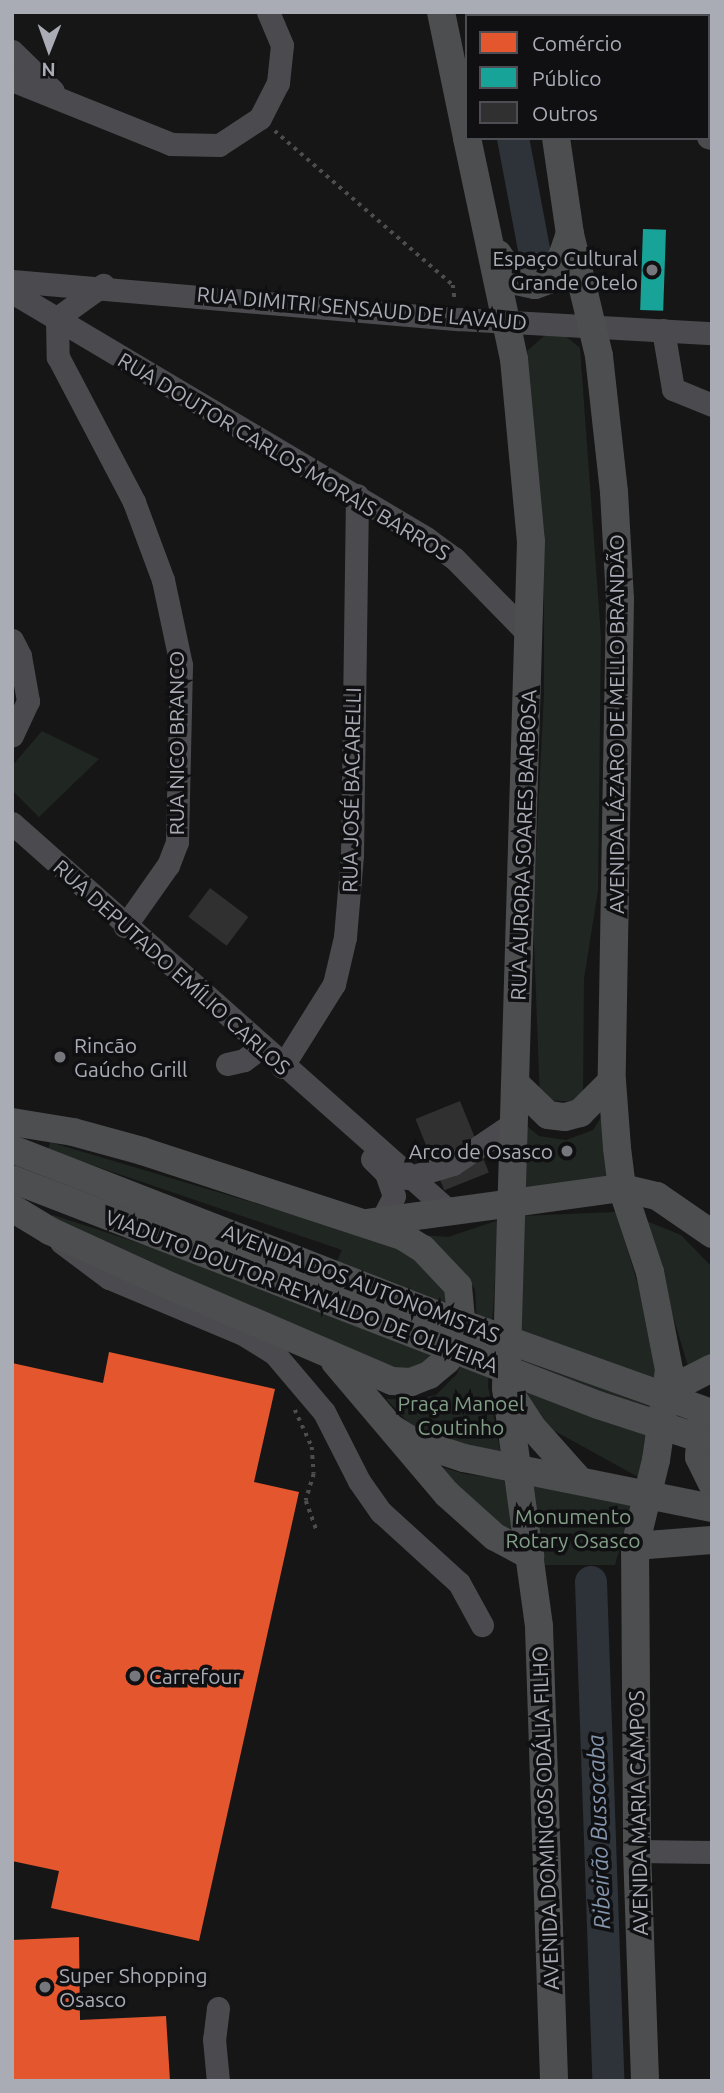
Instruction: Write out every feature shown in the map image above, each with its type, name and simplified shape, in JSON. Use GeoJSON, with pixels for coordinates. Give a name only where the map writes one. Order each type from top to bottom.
{"type":"FeatureCollection","features":[{"type":"Feature","properties":{"kind":"main road","name":"RUA AURORA SOARES BARBOSA"},"geometry":{"type":"LineString","coordinates":[[441,12],[465,128]]}},
{"type":"Feature","properties":{"kind":"main road","name":"RUA AURORA SOARES BARBOSA"},"geometry":{"type":"LineString","coordinates":[[467,140],[508,321],[528,488],[530,636],[517,1085],[509,1203],[506,1388],[514,1467],[530,1556]]}},
{"type":"Feature","properties":{"kind":"main road","name":"AVENIDA LÁZARO DE MELLO BRANDÃO"},"geometry":{"type":"LineString","coordinates":[[556,140],[570,234],[594,326],[614,492],[620,599],[612,1081],[622,1188],[667,1341],[669,1390]]}},
{"type":"Feature","properties":{"kind":"main road"},"geometry":{"type":"LineString","coordinates":[[493,246],[516,281],[535,285],[549,280],[558,268],[570,234]]}},
{"type":"Feature","properties":{"kind":"main road"},"geometry":{"type":"LineString","coordinates":[[517,1085],[541,1110],[565,1117],[580,1113],[612,1081]]}},
{"type":"Feature","properties":{"kind":"main road"},"geometry":{"type":"LineString","coordinates":[[12,1122],[73,1132],[374,1221],[402,1237],[448,1273],[458,1286],[463,1308],[462,1330],[447,1360],[429,1375],[411,1382],[372,1375],[50,1231],[12,1208]]}},
{"type":"Feature","properties":{"kind":"main road","name":"AVENIDA DOS AUTONOMISTAS"},"geometry":{"type":"LineString","coordinates":[[12,1149],[438,1315],[712,1413]]}},
{"type":"Feature","properties":{"kind":"main road","name":"VIADUTO DOUTOR REYNALDO DE OLIVEIRA"},"geometry":{"type":"LineString","coordinates":[[12,1179],[598,1405],[712,1442]]}},
{"type":"Feature","properties":{"kind":"main road"},"geometry":{"type":"LineString","coordinates":[[374,1221],[622,1188],[657,1196],[712,1234]]}},
{"type":"Feature","properties":{"kind":"main road"},"geometry":{"type":"LineString","coordinates":[[328,1354],[463,1508],[495,1537],[530,1556]]}},
{"type":"Feature","properties":{"kind":"main road"},"geometry":{"type":"LineString","coordinates":[[669,1390],[712,1368]]}},
{"type":"Feature","properties":{"kind":"main road"},"geometry":{"type":"LineString","coordinates":[[506,1388],[532,1427],[579,1480]]}},
{"type":"Feature","properties":{"kind":"main road","name":"AVENIDA MARIA CAMPOS"},"geometry":{"type":"LineString","coordinates":[[645,2081],[637,1851],[635,1546],[669,1390]]}},
{"type":"Feature","properties":{"kind":"main road"},"geometry":{"type":"LineString","coordinates":[[712,1402],[702,1415],[699,1457],[712,1484]]}},
{"type":"Feature","properties":{"kind":"main road"},"geometry":{"type":"LineString","coordinates":[[393,1429],[437,1451],[712,1508]]}},
{"type":"Feature","properties":{"kind":"main road"},"geometry":{"type":"LineString","coordinates":[[635,1546],[712,1540]]}},
{"type":"Feature","properties":{"kind":"main road","name":"AVENIDA DOMINGOS ODÁLIA FILHO"},"geometry":{"type":"LineString","coordinates":[[530,1556],[539,1627],[554,2081]]}},
{"type":"Feature","properties":{"kind":"street"},"geometry":{"type":"LineString","coordinates":[[12,80],[57,95],[171,144],[219,145],[260,118],[278,83],[282,45],[268,12]]}},
{"type":"Feature","properties":{"kind":"street"},"geometry":{"type":"LineString","coordinates":[[12,51],[57,95]]}},
{"type":"Feature","properties":{"kind":"street","name":"RUA DIMITRI SENSAUD DE LAVAUD"},"geometry":{"type":"LineString","coordinates":[[12,281],[103,285],[458,319],[712,333]]}},
{"type":"Feature","properties":{"kind":"street"},"geometry":{"type":"LineString","coordinates":[[57,318],[72,303],[103,285]]}},
{"type":"Feature","properties":{"kind":"street","name":"RUA DOUTOR CARLOS MORAIS BARROS"},"geometry":{"type":"LineString","coordinates":[[12,292],[235,428],[357,495],[454,558],[530,636]]}},
{"type":"Feature","properties":{"kind":"street","name":"RUA NICO BRANCO"},"geometry":{"type":"LineString","coordinates":[[57,318],[62,368],[134,502],[163,580],[181,665],[177,842],[168,865],[125,926]]}},
{"type":"Feature","properties":{"kind":"street"},"geometry":{"type":"LineString","coordinates":[[663,330],[673,389],[712,405]]}},
{"type":"Feature","properties":{"kind":"street","name":"RUA JOSÉ BACARELLI"},"geometry":{"type":"LineString","coordinates":[[282,1067],[334,984],[345,937],[352,855],[357,495]]}},
{"type":"Feature","properties":{"kind":"street"},"geometry":{"type":"LineString","coordinates":[[12,640],[20,656],[28,701],[12,736]]}},
{"type":"Feature","properties":{"kind":"street","name":"RUA DEPUTADO EMÍLIO CARLOS"},"geometry":{"type":"LineString","coordinates":[[12,823],[260,1048],[407,1178],[448,1210]]}},
{"type":"Feature","properties":{"kind":"street"},"geometry":{"type":"LineString","coordinates":[[227,1064],[244,1060],[260,1048]]}},
{"type":"Feature","properties":{"kind":"street","name":"RUA DEPUTADO EMÍLIO CARLOS"},"geometry":{"type":"LineString","coordinates":[[333,1110],[347,1134],[386,1173],[394,1196],[374,1221]]}},
{"type":"Feature","properties":{"kind":"street"},"geometry":{"type":"LineString","coordinates":[[407,1178],[453,1164],[515,1122]]}},
{"type":"Feature","properties":{"kind":"street"},"geometry":{"type":"LineString","coordinates":[[50,1231],[109,1278],[243,1334],[274,1353],[324,1412],[359,1481],[381,1512],[458,1583],[482,1625]]}},
{"type":"Feature","properties":{"kind":"street"},"geometry":{"type":"LineString","coordinates":[[637,1851],[712,1852]]}},
{"type":"Feature","properties":{"kind":"street"},"geometry":{"type":"LineString","coordinates":[[218,2008],[215,2039],[218,2081]]}},
{"type":"Feature","properties":{"kind":"path"},"geometry":{"type":"LineString","coordinates":[[260,118],[453,285],[458,319]]}},
{"type":"Feature","properties":{"kind":"path"},"geometry":{"type":"LineString","coordinates":[[289,1399],[312,1447],[314,1474],[306,1501],[317,1532]]}},
{"type":"Feature","properties":{"kind":"green space"},"geometry":{"type":"Polygon","coordinates":[[[563,334],[580,348],[601,637],[598,890],[584,979],[583,1102],[540,1100],[533,917],[544,693],[544,563],[527,351],[544,336],[563,334]]]}},
{"type":"Feature","properties":{"kind":"green space"},"geometry":{"type":"Polygon","coordinates":[[[42,731],[99,759],[39,817],[12,790],[12,766],[42,731]]]}},
{"type":"Feature","properties":{"kind":"green space"},"geometry":{"type":"Polygon","coordinates":[[[605,1111],[608,1182],[516,1197],[522,1122],[539,1136],[566,1140],[593,1130],[605,1111]]]}},
{"type":"Feature","properties":{"kind":"green space"},"geometry":{"type":"Polygon","coordinates":[[[50,1142],[395,1245],[417,1258],[451,1293],[439,1358],[405,1378],[49,1220],[53,1215],[318,1302],[342,1250],[48,1150],[50,1142]]]}},
{"type":"Feature","properties":{"kind":"green space"},"geometry":{"type":"Polygon","coordinates":[[[616,1212],[656,1344],[662,1398],[638,1477],[553,1430],[516,1386],[520,1216],[616,1212]]]}},
{"type":"Feature","properties":{"kind":"green space","name":"Praça Manoel Coutinho"},"geometry":{"type":"Polygon","coordinates":[[[499,1220],[488,1386],[501,1455],[424,1439],[386,1399],[412,1400],[436,1395],[457,1374],[477,1327],[475,1289],[424,1235],[448,1237],[499,1220]]]}},
{"type":"Feature","properties":{"kind":"green space"},"geometry":{"type":"Polygon","coordinates":[[[644,1220],[681,1235],[712,1267],[712,1361],[688,1366],[644,1220]]]}},
{"type":"Feature","properties":{"kind":"green space"},"geometry":{"type":"Polygon","coordinates":[[[428,1463],[465,1474],[504,1479],[516,1538],[428,1463]]]}},
{"type":"Feature","properties":{"kind":"green space","name":"Monumento Rotary Osasco"},"geometry":{"type":"Polygon","coordinates":[[[529,1482],[633,1503],[615,1565],[540,1565],[529,1482]]]}},
{"type":"Feature","properties":{"kind":"building: Comércio","name":"Carrefour"},"geometry":{"type":"Polygon","coordinates":[[[109,1352],[275,1389],[254,1482],[299,1492],[199,1941],[51,1908],[59,1871],[12,1861],[12,1363],[103,1383],[109,1352]]]}},
{"type":"Feature","properties":{"kind":"building: Comércio","name":"Super Shopping Osasco"},"geometry":{"type":"Polygon","coordinates":[[[79,1937],[80,2020],[166,2016],[170,2081],[12,2081],[12,1940],[79,1937]]]}},
{"type":"Feature","properties":{"kind":"building: Público","name":"Espaço Cultural Grande Otelo"},"geometry":{"type":"Polygon","coordinates":[[[643,229],[666,230],[663,311],[640,310],[643,229]]]}},
{"type":"Feature","properties":{"kind":"building: Outros"},"geometry":{"type":"Polygon","coordinates":[[[210,888],[248,917],[227,946],[188,917],[210,888]]]}},
{"type":"Feature","properties":{"kind":"building: Outros"},"geometry":{"type":"Polygon","coordinates":[[[460,1101],[489,1172],[444,1190],[415,1119],[460,1101]]]}},
{"type":"Feature","properties":{"kind":"waterway","name":"Ribeirão Bussocaba"},"geometry":{"type":"LineString","coordinates":[[513,140],[536,260]]}},
{"type":"Feature","properties":{"kind":"waterway","name":"Ribeirão Bussocaba"},"geometry":{"type":"LineString","coordinates":[[591,1582],[608,2081]]}},
{"type":"Feature","properties":{"kind":"place","name":"Espaço Cultural Grande Otelo"},"geometry":{"type":"Point","coordinates":[652,270]}},
{"type":"Feature","properties":{"kind":"place","name":"Rincão Gaúcho Grill"},"geometry":{"type":"Point","coordinates":[60,1057]}},
{"type":"Feature","properties":{"kind":"place","name":"Arco de Osasco"},"geometry":{"type":"Point","coordinates":[567,1151]}},
{"type":"Feature","properties":{"kind":"place","name":"Carrefour"},"geometry":{"type":"Point","coordinates":[135,1676]}},
{"type":"Feature","properties":{"kind":"place","name":"Super Shopping Osasco"},"geometry":{"type":"Point","coordinates":[45,1987]}}]}
